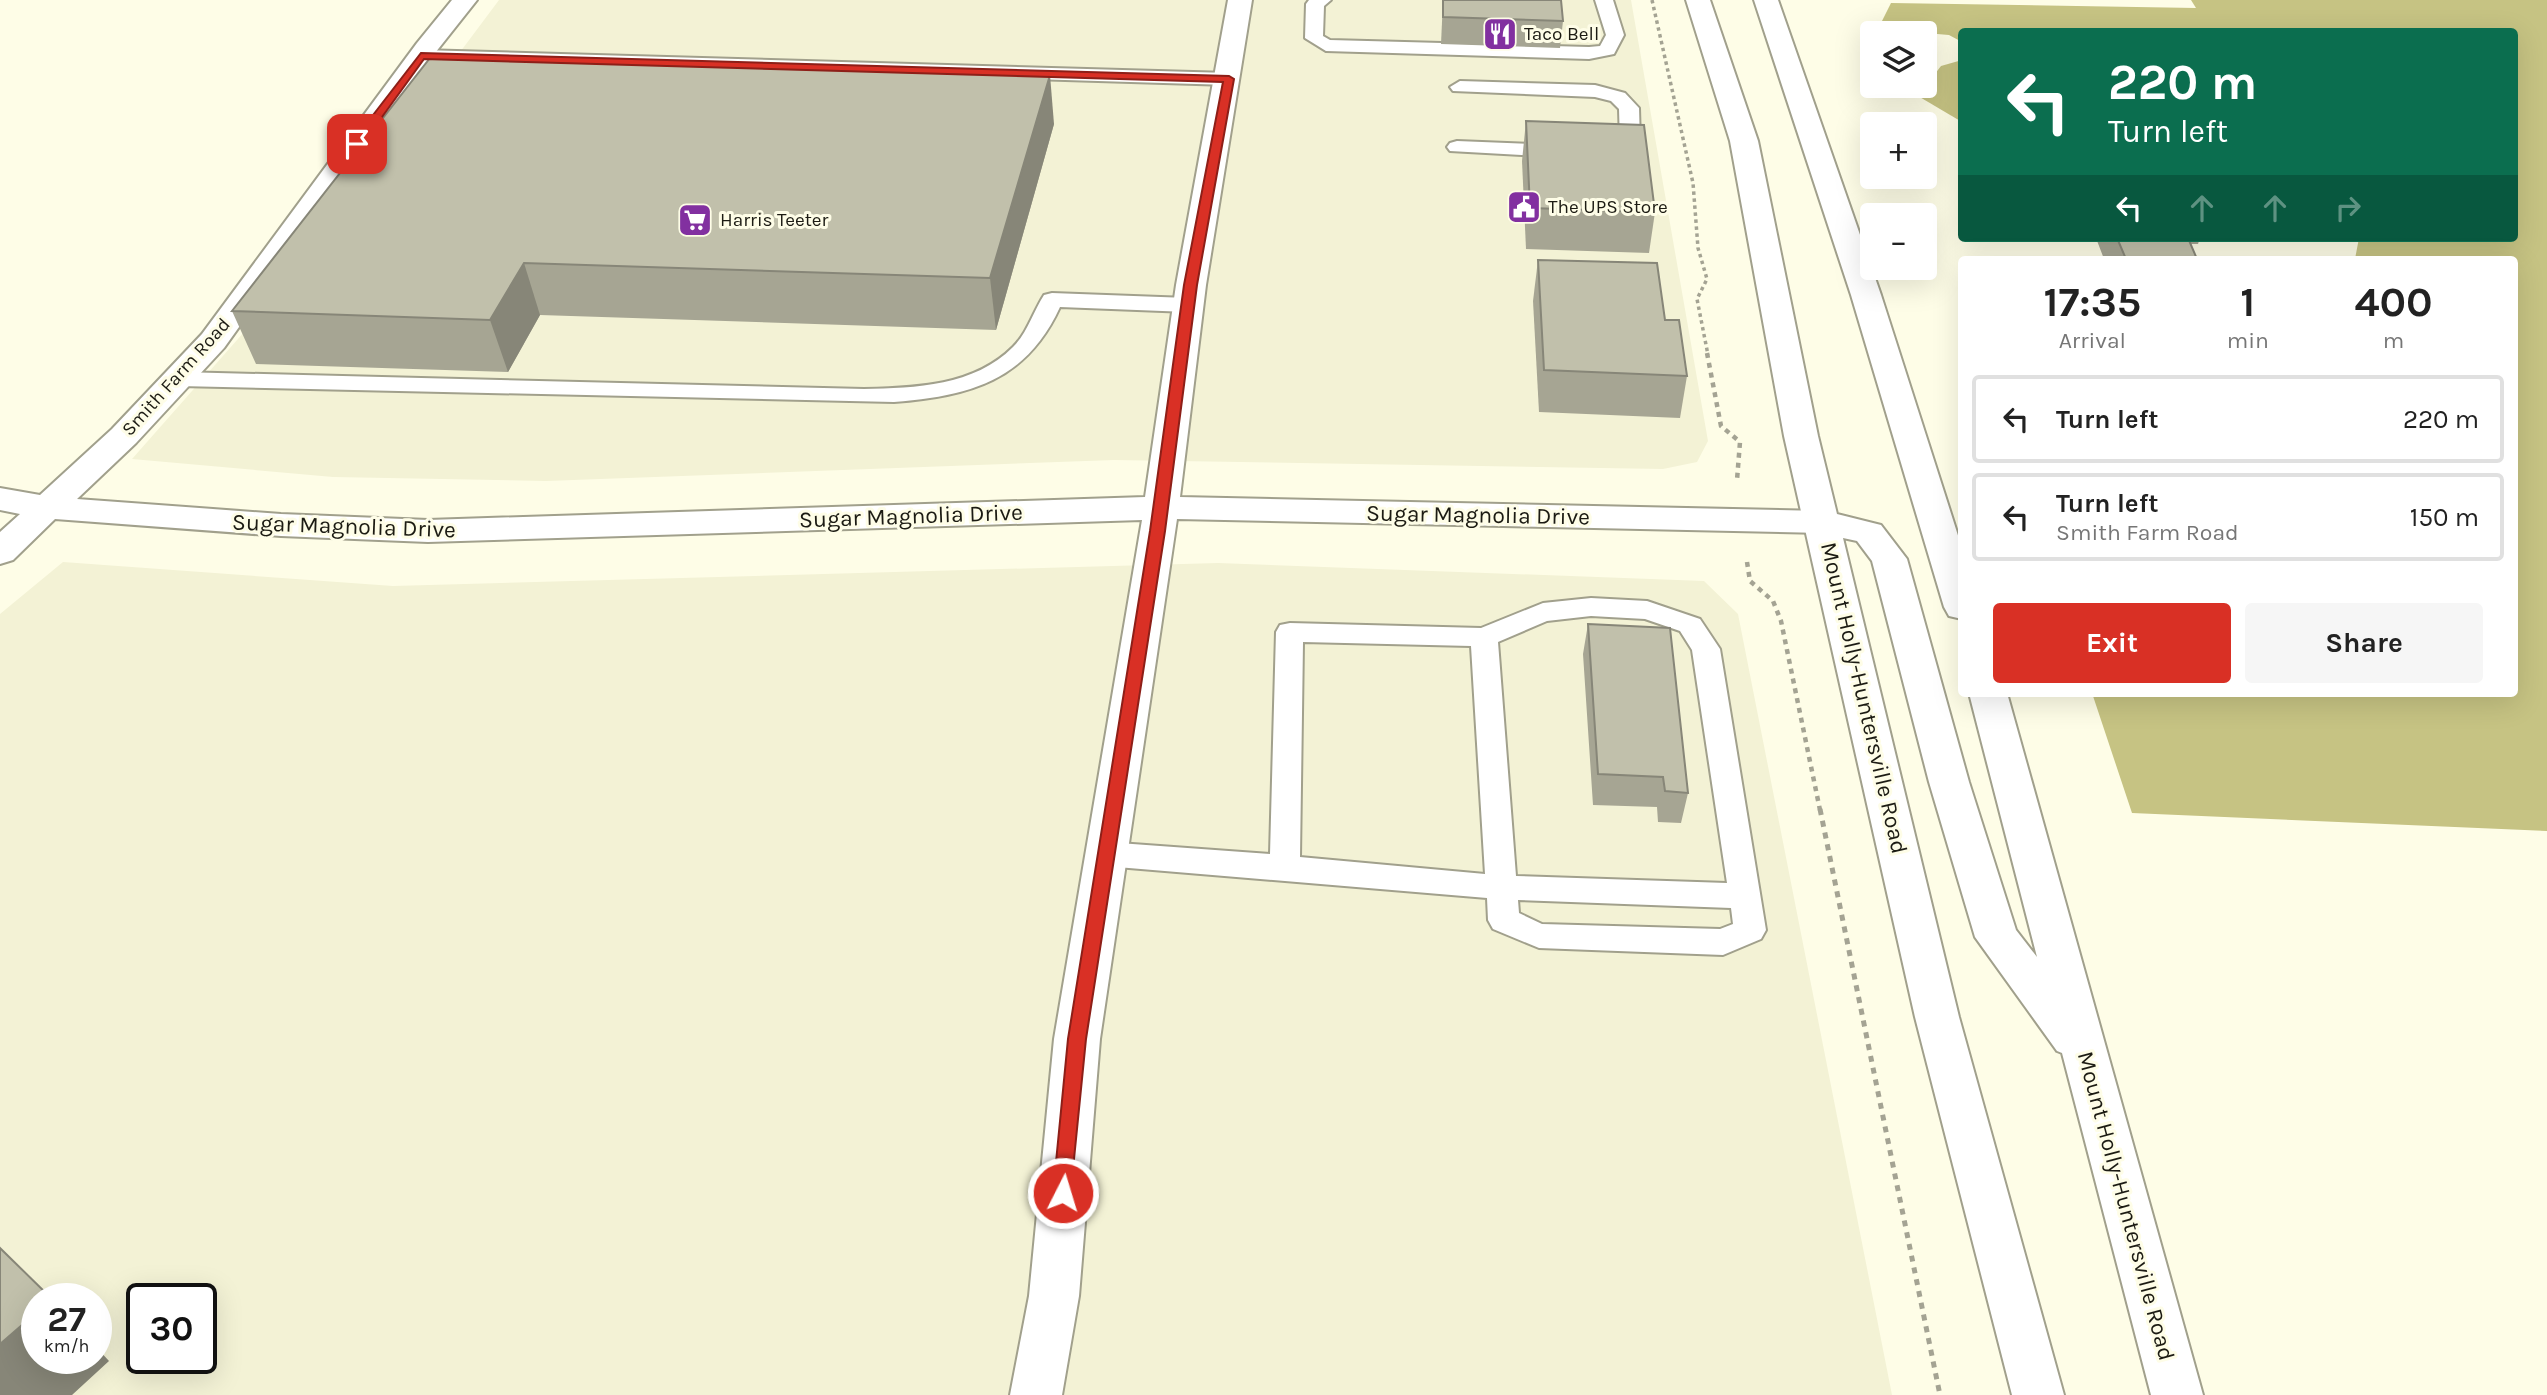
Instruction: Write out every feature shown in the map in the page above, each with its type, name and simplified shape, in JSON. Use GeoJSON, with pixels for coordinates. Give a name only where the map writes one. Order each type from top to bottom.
{"type":"FeatureCollection","features":[{"type":"Feature","properties":{"kind":"street","name":"Smith Farm Road"},"geometry":{"type":"LineString","coordinates":[[0,552],[50,508],[179,379],[213,341],[421,56],[465,0]]}},
{"type":"Feature","properties":{"kind":"street"},"geometry":{"type":"LineString","coordinates":[[1036,1395],[1054,1296],[1077,1039],[1161,508],[1188,305],[1229,79],[1240,0]]}},
{"type":"Feature","properties":{"kind":"street","name":"Mount Holly-Huntersville Road"},"geometry":{"type":"LineString","coordinates":[[1699,0],[1744,141],[1801,436],[1937,1017],[2038,1395]]}},
{"type":"Feature","properties":{"kind":"street"},"geometry":{"type":"LineString","coordinates":[[1766,0],[1866,295],[1958,594]]}},
{"type":"Feature","properties":{"kind":"street","name":"Sugar Magnolia Drive"},"geometry":{"type":"LineString","coordinates":[[0,499],[50,508],[281,525],[428,531],[1161,508],[1823,522],[1869,533],[1889,559],[1950,782],[1997,937],[2084,1052]]}},
{"type":"Feature","properties":{"kind":"street","name":"Mount Holly-Huntersville Road"},"geometry":{"type":"LineString","coordinates":[[1989,697],[2177,1395]]}},
{"type":"Feature","properties":{"kind":"lane"},"geometry":{"type":"LineString","coordinates":[[1322,0],[1315,4],[1314,38],[1326,45],[1589,53],[1607,50],[1615,35],[1604,0]]}},
{"type":"Feature","properties":{"kind":"lane"},"geometry":{"type":"LineString","coordinates":[[421,56],[1229,79]]}},
{"type":"Feature","properties":{"kind":"lane"},"geometry":{"type":"LineString","coordinates":[[1457,147],[1603,152],[1628,146],[1630,142],[1629,108],[1618,97],[1595,91],[1460,87]]}},
{"type":"Feature","properties":{"kind":"lane"},"geometry":{"type":"LineString","coordinates":[[179,379],[863,396],[925,394],[959,386],[1013,362],[1032,342],[1052,300],[1188,305]]}},
{"type":"Feature","properties":{"kind":"lane"},"geometry":{"type":"LineString","coordinates":[[1286,867],[1290,632],[1485,637],[1543,612],[1591,607],[1647,610],[1690,625],[1706,649],[1751,930],[1723,942],[1552,937],[1539,936],[1504,920],[1485,637]]}},
{"type":"Feature","properties":{"kind":"lane"},"geometry":{"type":"LineString","coordinates":[[1105,854],[1502,887],[1744,896]]}},
{"type":"Feature","properties":{"kind":"path"},"geometry":{"type":"LineString","coordinates":[[1652,0],[1693,183],[1698,248],[1707,279],[1697,299],[1721,426],[1740,443],[1736,473]]}},
{"type":"Feature","properties":{"kind":"path"},"geometry":{"type":"LineString","coordinates":[[1747,562],[1750,581],[1773,601],[1781,621],[1940,1395]]}},
{"type":"Feature","properties":{"kind":"shaded area"},"geometry":{"type":"Polygon","coordinates":[[[499,0],[1631,0],[1708,441],[1697,462],[1663,469],[1114,460],[546,481],[333,477],[132,459],[289,281],[499,0]]]}},
{"type":"Feature","properties":{"kind":"shaded area"},"geometry":{"type":"Polygon","coordinates":[[[2191,0],[2547,0],[2547,831],[2132,813],[2093,697],[2518,697],[2518,256],[2356,256],[2358,242],[2518,242],[2518,28],[1958,28],[1958,40],[1949,35],[1937,34],[1937,21],[1882,21],[1891,3],[2196,8],[2191,0]]]}},
{"type":"Feature","properties":{"kind":"shaded area"},"geometry":{"type":"Polygon","coordinates":[[[1958,61],[1958,120],[1921,98],[1937,98],[1937,71],[1941,66],[1958,61]]]}},
{"type":"Feature","properties":{"kind":"shaded area"},"geometry":{"type":"Polygon","coordinates":[[[63,562],[393,586],[1218,563],[1704,581],[1738,614],[1892,1395],[0,1395],[0,614],[63,562]]]}},
{"type":"Feature","properties":{"kind":"building"},"geometry":{"type":"Polygon","coordinates":[[[1443,0],[1561,0],[1563,21],[1443,17],[1443,0]]]}},
{"type":"Feature","properties":{"kind":"building","name":"Harris Teeter"},"geometry":{"type":"Polygon","coordinates":[[[430,58],[1050,75],[990,278],[524,263],[490,320],[232,311],[430,58]]]}},
{"type":"Feature","properties":{"kind":"building"},"geometry":{"type":"Polygon","coordinates":[[[1526,121],[1644,125],[1655,212],[1530,208],[1526,121]]]}},
{"type":"Feature","properties":{"kind":"building"},"geometry":{"type":"Polygon","coordinates":[[[2119,242],[2190,242],[2196,256],[2125,256],[2119,242]]]}},
{"type":"Feature","properties":{"kind":"building"},"geometry":{"type":"Polygon","coordinates":[[[1538,260],[1657,263],[1665,320],[1679,320],[1687,376],[1544,370],[1538,260]]]}},
{"type":"Feature","properties":{"kind":"building"},"geometry":{"type":"Polygon","coordinates":[[[1588,624],[1670,628],[1688,793],[1665,791],[1663,777],[1598,774],[1588,624]]]}},
{"type":"Feature","properties":{"kind":"building"},"geometry":{"type":"Polygon","coordinates":[[[0,1248],[36,1283],[21,1283],[21,1326],[0,1344],[0,1248]]]}},
{"type":"Feature","properties":{"kind":"place","name":"Taco Bell"},"geometry":{"type":"Point","coordinates":[1500,34]}},
{"type":"Feature","properties":{"kind":"place","name":"The UPS Store"},"geometry":{"type":"Point","coordinates":[1524,207]}},
{"type":"Feature","properties":{"kind":"place","name":"Harris Teeter"},"geometry":{"type":"Point","coordinates":[695,220]}},
{"type":"Feature","properties":{"kind":"route"},"geometry":{"type":"LineString","coordinates":[[357,144],[421,56],[1229,79],[1191,285],[1157,531],[1077,1039],[1063,1193]]}}]}
